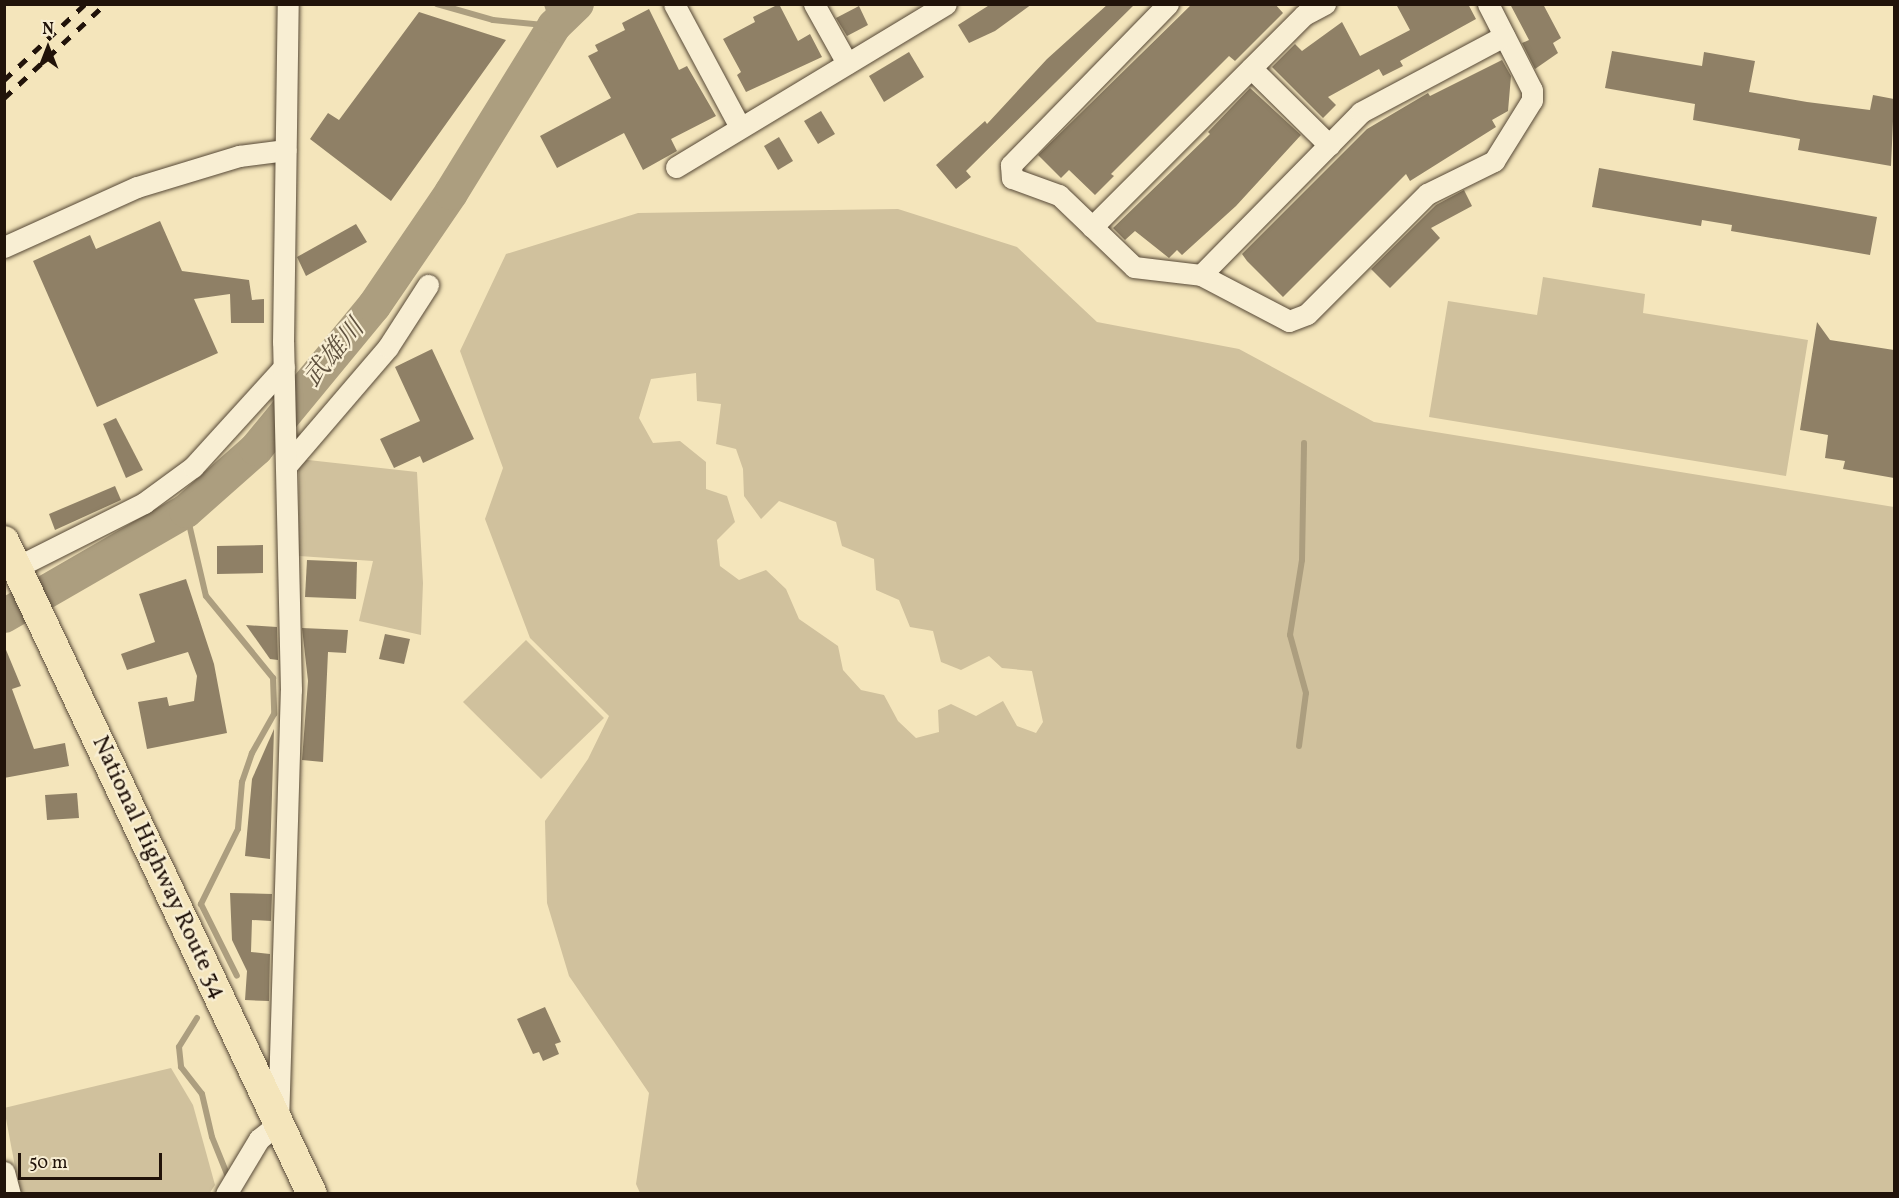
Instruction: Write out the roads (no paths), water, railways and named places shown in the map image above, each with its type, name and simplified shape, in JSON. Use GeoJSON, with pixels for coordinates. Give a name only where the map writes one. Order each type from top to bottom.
{"type":"FeatureCollection","features":[{"type":"Feature","properties":{"kind":"highway","name":"National Highway Route 34"},"geometry":{"type":"LineString","coordinates":[[11,554],[312,1194]]}},
{"type":"Feature","properties":{"kind":"street"},"geometry":{"type":"LineString","coordinates":[[226,1194],[259,1139],[278,1124],[291,690],[284,367],[288,4]]}},
{"type":"Feature","properties":{"kind":"street"},"geometry":{"type":"LineString","coordinates":[[674,4],[740,127]]}},
{"type":"Feature","properties":{"kind":"street"},"geometry":{"type":"LineString","coordinates":[[814,4],[847,63]]}},
{"type":"Feature","properties":{"kind":"street"},"geometry":{"type":"LineString","coordinates":[[676,167],[946,4]]}},
{"type":"Feature","properties":{"kind":"street"},"geometry":{"type":"LineString","coordinates":[[1168,4],[1011,165],[1012,178],[1059,195],[1134,267],[1201,275],[1289,321],[1307,314],[1427,195],[1494,161],[1532,100],[1532,90],[1488,4]]}},
{"type":"Feature","properties":{"kind":"street"},"geometry":{"type":"LineString","coordinates":[[1092,227],[1251,68],[1298,10],[1325,4]]}},
{"type":"Feature","properties":{"kind":"street"},"geometry":{"type":"LineString","coordinates":[[1201,275],[1361,112],[1504,36]]}},
{"type":"Feature","properties":{"kind":"street"},"geometry":{"type":"LineString","coordinates":[[1251,68],[1329,145]]}},
{"type":"Feature","properties":{"kind":"street"},"geometry":{"type":"LineString","coordinates":[[4,247],[137,187],[238,156],[286,150]]}},
{"type":"Feature","properties":{"kind":"street"},"geometry":{"type":"LineString","coordinates":[[287,457],[388,347],[428,285]]}},
{"type":"Feature","properties":{"kind":"street"},"geometry":{"type":"LineString","coordinates":[[11,554],[144,503],[193,466],[284,367]]}},
{"type":"Feature","properties":{"kind":"street"},"geometry":{"type":"LineString","coordinates":[[4,1172],[10,1194]]}},
{"type":"Feature","properties":{"kind":"waterway"},"geometry":{"type":"LineString","coordinates":[[437,4],[493,20],[554,26],[547,4]]}},
{"type":"Feature","properties":{"kind":"waterway","name":"武雄川"},"geometry":{"type":"LineString","coordinates":[[4,616],[186,511],[256,449],[374,306],[451,193],[554,26],[577,4]]}},
{"type":"Feature","properties":{"kind":"waterway"},"geometry":{"type":"LineString","coordinates":[[1299,746],[1306,693],[1290,635],[1302,560],[1304,443]]}},
{"type":"Feature","properties":{"kind":"waterway"},"geometry":{"type":"LineString","coordinates":[[186,511],[206,596],[273,678],[274,714],[252,753],[242,782],[238,829],[201,904],[237,976]]}},
{"type":"Feature","properties":{"kind":"waterway"},"geometry":{"type":"LineString","coordinates":[[197,1018],[179,1047],[181,1067],[202,1094],[212,1137],[229,1179]]}},
{"type":"Feature","properties":{"kind":"railway"},"geometry":{"type":"LineString","coordinates":[[4,80],[85,4]]}},
{"type":"Feature","properties":{"kind":"railway"},"geometry":{"type":"LineString","coordinates":[[4,98],[105,4]]}}]}
